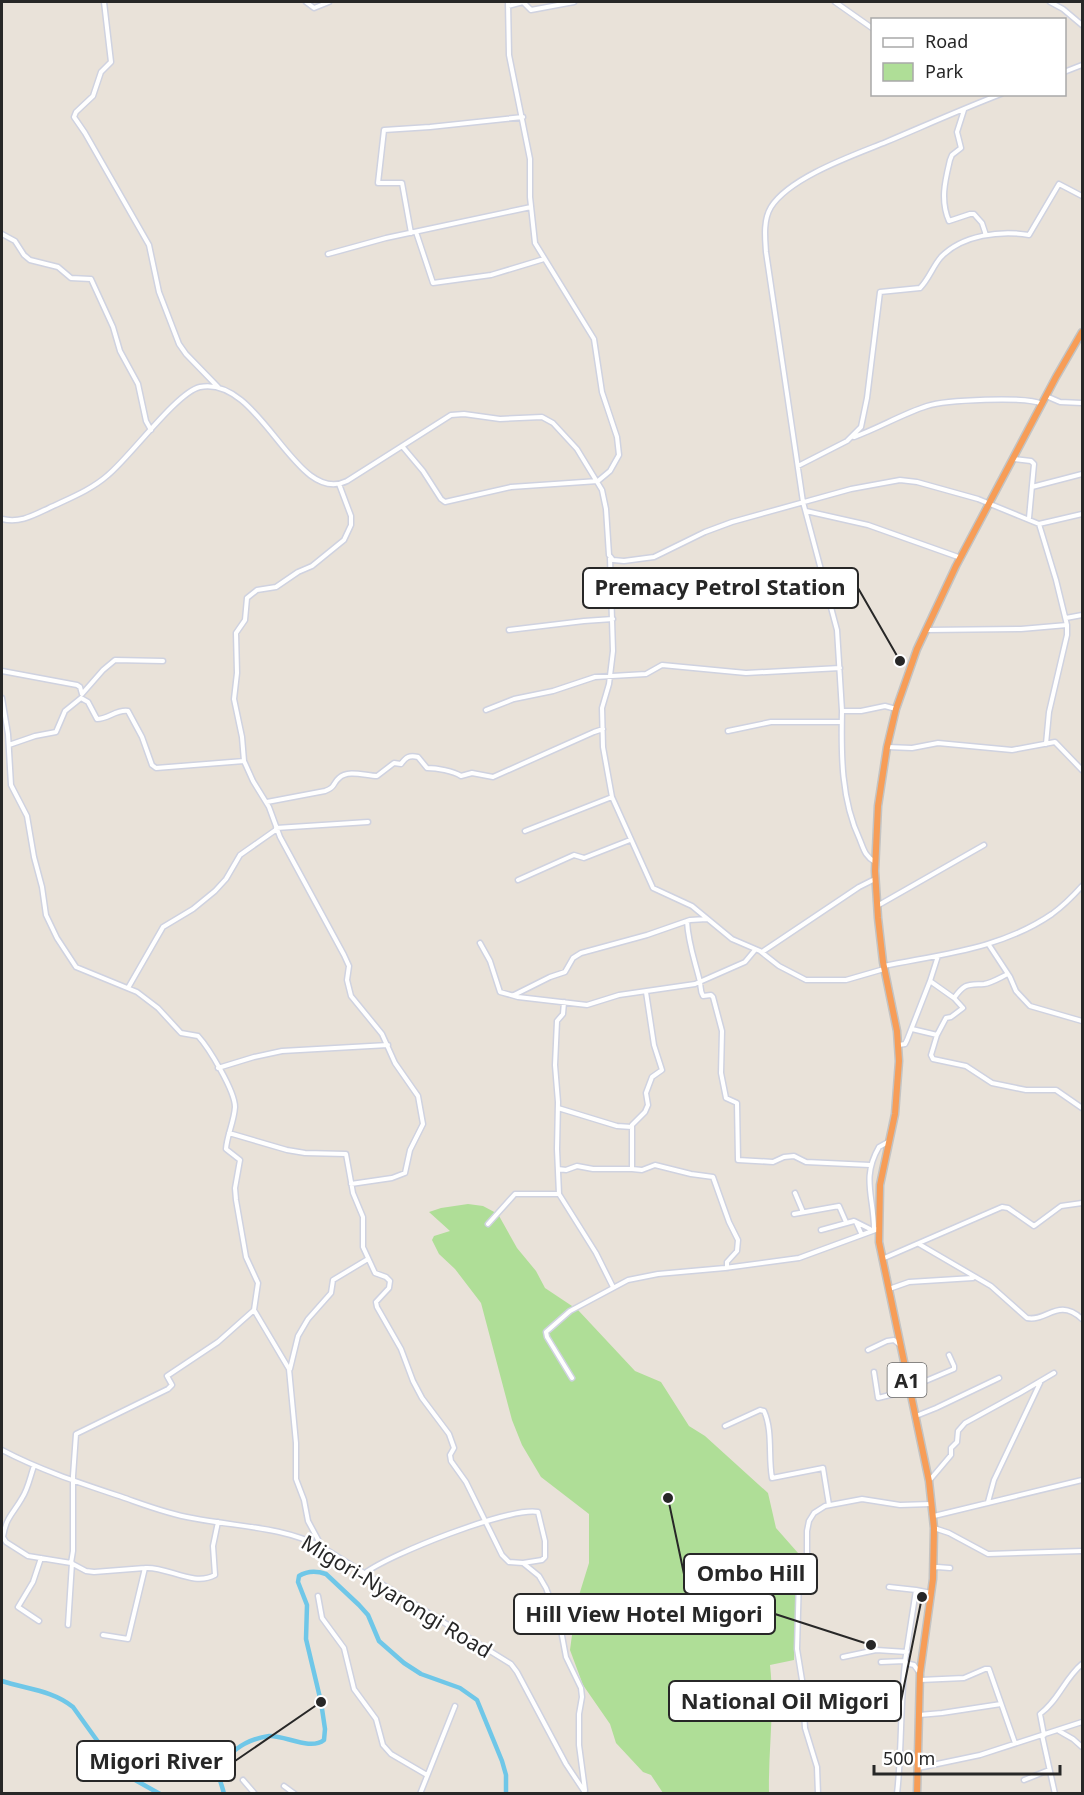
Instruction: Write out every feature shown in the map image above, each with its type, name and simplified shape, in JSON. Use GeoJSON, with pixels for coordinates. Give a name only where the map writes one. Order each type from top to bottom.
{"type":"FeatureCollection","features":[{"type":"Feature","properties":{"kind":"highway","name":"A1"},"geometry":{"type":"LineString","coordinates":[[917,1794],[920,1676],[934,1568],[934,1516],[929,1481],[874,1229],[881,1176],[899,1084],[899,1045],[884,968],[877,906],[875,862],[878,806],[887,747],[896,709],[911,664],[961,558],[1046,396],[1083,332]]}},
{"type":"Feature","properties":{"kind":"street"},"geometry":{"type":"LineString","coordinates":[[104,2],[111,62],[101,72],[93,96],[76,112],[74,117],[148,245],[159,292],[186,354],[219,387],[235,395],[251,409],[303,469],[323,482],[331,485],[339,484],[402,446],[441,419],[451,415],[464,414],[501,419],[542,417],[549,420],[577,449],[598,481],[604,499],[614,619],[614,651],[602,708],[603,747],[612,797],[653,888],[687,902],[732,939],[762,952],[779,966],[811,981],[846,980],[884,968],[989,945],[1020,932],[1051,914],[1083,886]]}},
{"type":"Feature","properties":{"kind":"street"},"geometry":{"type":"LineString","coordinates":[[306,2],[314,8],[329,2]]}},
{"type":"Feature","properties":{"kind":"street"},"geometry":{"type":"LineString","coordinates":[[402,446],[427,477],[441,500],[445,502],[511,488],[598,481],[604,478],[615,465],[619,450],[618,437],[602,392],[594,340],[578,310],[536,246],[531,207],[530,159],[510,58],[508,4],[523,2],[531,10],[574,2]]}},
{"type":"Feature","properties":{"kind":"street"},"geometry":{"type":"LineString","coordinates":[[836,2],[871,27]]}},
{"type":"Feature","properties":{"kind":"street"},"geometry":{"type":"LineString","coordinates":[[1050,2],[1066,10],[1083,25]]}},
{"type":"Feature","properties":{"kind":"street"},"geometry":{"type":"LineString","coordinates":[[1066,72],[1083,65]]}},
{"type":"Feature","properties":{"kind":"street"},"geometry":{"type":"LineString","coordinates":[[875,862],[866,856],[850,816],[844,786],[840,668],[834,618],[803,502],[766,252],[765,233],[768,213],[783,194],[817,172],[996,96]]}},
{"type":"Feature","properties":{"kind":"street"},"geometry":{"type":"LineString","coordinates":[[964,109],[957,132],[961,148],[952,155],[950,160],[943,193],[944,206],[949,221],[970,214],[976,216],[986,235]]}},
{"type":"Feature","properties":{"kind":"street"},"geometry":{"type":"LineString","coordinates":[[523,117],[384,130],[378,183],[402,183],[413,233],[433,283],[498,274],[544,259]]}},
{"type":"Feature","properties":{"kind":"street"},"geometry":{"type":"LineString","coordinates":[[851,439],[862,423],[878,321],[879,293],[920,288],[943,256],[972,239],[986,235],[1029,235],[1059,184],[1083,196]]}},
{"type":"Feature","properties":{"kind":"street"},"geometry":{"type":"LineString","coordinates":[[328,254],[531,207]]}},
{"type":"Feature","properties":{"kind":"street"},"geometry":{"type":"LineString","coordinates":[[2,234],[15,241],[27,258],[58,267],[72,278],[91,279],[113,327],[120,351],[138,384],[146,421],[151,430]]}},
{"type":"Feature","properties":{"kind":"street"},"geometry":{"type":"LineString","coordinates":[[2,519],[22,520],[90,489],[116,469],[190,391],[200,387],[219,387]]}},
{"type":"Feature","properties":{"kind":"street"},"geometry":{"type":"LineString","coordinates":[[1046,396],[1060,402],[1083,403]]}},
{"type":"Feature","properties":{"kind":"street"},"geometry":{"type":"LineString","coordinates":[[798,466],[851,439],[933,404],[1012,399],[1032,400],[1042,404]]}},
{"type":"Feature","properties":{"kind":"street"},"geometry":{"type":"LineString","coordinates":[[1013,459],[1031,461],[1034,464],[1029,518]]}},
{"type":"Feature","properties":{"kind":"street"},"geometry":{"type":"LineString","coordinates":[[1032,487],[1083,474]]}},
{"type":"Feature","properties":{"kind":"street"},"geometry":{"type":"LineString","coordinates":[[610,558],[624,561],[654,557],[718,527],[851,489],[900,480],[956,492],[1029,518],[1039,524],[1066,618],[1067,635],[1048,720],[1046,744]]}},
{"type":"Feature","properties":{"kind":"street"},"geometry":{"type":"LineString","coordinates":[[339,484],[351,516],[351,525],[344,540],[312,566],[298,572],[275,588],[257,590],[247,598],[245,622],[236,633],[237,673],[234,699],[242,737],[244,761],[346,960],[349,968],[347,980],[351,996],[380,1031],[395,1063],[418,1096],[423,1124],[410,1150],[407,1170],[404,1174],[351,1184]]}},
{"type":"Feature","properties":{"kind":"street"},"geometry":{"type":"LineString","coordinates":[[806,511],[868,525],[961,558]]}},
{"type":"Feature","properties":{"kind":"street"},"geometry":{"type":"LineString","coordinates":[[1039,524],[1083,514]]}},
{"type":"Feature","properties":{"kind":"street"},"geometry":{"type":"LineString","coordinates":[[1066,618],[1083,615]]}},
{"type":"Feature","properties":{"kind":"street"},"geometry":{"type":"LineString","coordinates":[[509,630],[614,619]]}},
{"type":"Feature","properties":{"kind":"street"},"geometry":{"type":"LineString","coordinates":[[926,630],[1021,629],[1066,625]]}},
{"type":"Feature","properties":{"kind":"street"},"geometry":{"type":"LineString","coordinates":[[9,745],[56,732],[63,714],[115,660],[163,660]]}},
{"type":"Feature","properties":{"kind":"street"},"geometry":{"type":"LineString","coordinates":[[486,710],[518,698],[553,691],[595,677],[649,673],[658,666],[751,673],[840,668]]}},
{"type":"Feature","properties":{"kind":"street"},"geometry":{"type":"LineString","coordinates":[[2,671],[77,685],[80,687],[81,696],[88,702],[94,718],[98,720],[122,710],[128,711],[140,731],[153,766],[156,768],[244,761]]}},
{"type":"Feature","properties":{"kind":"street"},"geometry":{"type":"LineString","coordinates":[[2,698],[9,745],[11,785],[27,816],[47,919],[76,967],[128,988],[152,1002],[181,1033],[198,1036],[219,1068],[234,1102],[226,1150],[240,1160],[235,1192],[243,1246],[258,1283],[254,1310],[218,1342],[167,1376],[172,1384],[168,1389],[75,1436],[73,1551],[68,1625]]}},
{"type":"Feature","properties":{"kind":"street"},"geometry":{"type":"LineString","coordinates":[[842,711],[861,711],[885,706],[896,709]]}},
{"type":"Feature","properties":{"kind":"street"},"geometry":{"type":"LineString","coordinates":[[728,731],[771,722],[841,722]]}},
{"type":"Feature","properties":{"kind":"street"},"geometry":{"type":"LineString","coordinates":[[267,802],[325,791],[333,787],[338,778],[343,775],[357,773],[377,776],[394,763],[401,764],[407,756],[418,757],[428,768],[453,772],[461,776],[472,773],[493,778],[603,729]]}},
{"type":"Feature","properties":{"kind":"street"},"geometry":{"type":"LineString","coordinates":[[887,747],[912,748],[939,743],[1011,750],[1058,743],[1083,770]]}},
{"type":"Feature","properties":{"kind":"street"},"geometry":{"type":"LineString","coordinates":[[525,831],[612,797]]}},
{"type":"Feature","properties":{"kind":"street"},"geometry":{"type":"LineString","coordinates":[[128,988],[163,927],[193,909],[215,891],[226,879],[240,855],[277,828],[368,822]]}},
{"type":"Feature","properties":{"kind":"street"},"geometry":{"type":"LineString","coordinates":[[518,880],[574,855],[584,858],[630,840]]}},
{"type":"Feature","properties":{"kind":"street"},"geometry":{"type":"LineString","coordinates":[[877,906],[984,845]]}},
{"type":"Feature","properties":{"kind":"street"},"geometry":{"type":"LineString","coordinates":[[762,952],[875,879]]}},
{"type":"Feature","properties":{"kind":"street"},"geometry":{"type":"LineString","coordinates":[[513,996],[565,972],[578,954],[687,921],[707,919]]}},
{"type":"Feature","properties":{"kind":"street"},"geometry":{"type":"LineString","coordinates":[[687,921],[688,941],[702,995],[713,997],[721,1024],[721,1076],[726,1098],[736,1103],[738,1160],[773,1162],[784,1157],[796,1156],[806,1162],[870,1165]]}},
{"type":"Feature","properties":{"kind":"street"},"geometry":{"type":"LineString","coordinates":[[480,943],[490,961],[498,990],[513,996],[587,1005],[618,995],[700,982],[747,960],[755,950]]}},
{"type":"Feature","properties":{"kind":"street"},"geometry":{"type":"LineString","coordinates":[[989,945],[1016,991],[1030,1006],[1083,1021]]}},
{"type":"Feature","properties":{"kind":"street"},"geometry":{"type":"LineString","coordinates":[[899,1045],[907,1042],[938,956]]}},
{"type":"Feature","properties":{"kind":"street"},"geometry":{"type":"LineString","coordinates":[[954,998],[967,985],[986,983],[1008,974]]}},
{"type":"Feature","properties":{"kind":"street"},"geometry":{"type":"LineString","coordinates":[[930,981],[954,998],[963,1008],[953,1017],[946,1018],[937,1035],[933,1059],[966,1066],[992,1083],[1026,1090],[1056,1090],[1083,1108]]}},
{"type":"Feature","properties":{"kind":"street"},"geometry":{"type":"LineString","coordinates":[[632,1169],[632,1127],[646,1110],[646,1092],[651,1077],[662,1070],[654,1045],[646,992]]}},
{"type":"Feature","properties":{"kind":"street"},"geometry":{"type":"LineString","coordinates":[[564,1002],[563,1014],[558,1020],[555,1065],[559,1194],[592,1246],[613,1287]]}},
{"type":"Feature","properties":{"kind":"street"},"geometry":{"type":"LineString","coordinates":[[912,1029],[937,1035]]}},
{"type":"Feature","properties":{"kind":"street"},"geometry":{"type":"LineString","coordinates":[[219,1068],[254,1057],[288,1050],[388,1045]]}},
{"type":"Feature","properties":{"kind":"street"},"geometry":{"type":"LineString","coordinates":[[558,1108],[617,1126],[632,1127]]}},
{"type":"Feature","properties":{"kind":"street"},"geometry":{"type":"LineString","coordinates":[[229,1133],[287,1150],[346,1154],[353,1196],[363,1217],[363,1247],[375,1274],[386,1277],[391,1282],[389,1288],[376,1302],[376,1307],[401,1349],[422,1398],[449,1434],[454,1448],[450,1455],[451,1461],[466,1482],[486,1521],[502,1555],[509,1562],[523,1563],[542,1560],[545,1557],[545,1541],[539,1513],[536,1511],[522,1512],[486,1521],[405,1552],[376,1565],[365,1573]]}},
{"type":"Feature","properties":{"kind":"street"},"geometry":{"type":"LineString","coordinates":[[874,1229],[869,1192],[870,1165],[879,1147],[888,1142]]}},
{"type":"Feature","properties":{"kind":"street"},"geometry":{"type":"LineString","coordinates":[[558,1169],[566,1170],[577,1166],[593,1169],[642,1170],[655,1166],[713,1177],[738,1240],[737,1251],[727,1262],[727,1268]]}},
{"type":"Feature","properties":{"kind":"street"},"geometry":{"type":"LineString","coordinates":[[795,1193],[803,1212]]}},
{"type":"Feature","properties":{"kind":"street"},"geometry":{"type":"LineString","coordinates":[[488,1224],[515,1194],[559,1194]]}},
{"type":"Feature","properties":{"kind":"street"},"geometry":{"type":"LineString","coordinates":[[882,1259],[1002,1207],[1008,1208],[1034,1226],[1061,1206],[1083,1203]]}},
{"type":"Feature","properties":{"kind":"street"},"geometry":{"type":"LineString","coordinates":[[794,1214],[838,1206],[846,1222]]}},
{"type":"Feature","properties":{"kind":"street"},"geometry":{"type":"LineString","coordinates":[[821,1230],[846,1222],[856,1222],[874,1229]]}},
{"type":"Feature","properties":{"kind":"street"},"geometry":{"type":"LineString","coordinates":[[856,1222],[861,1233]]}},
{"type":"Feature","properties":{"kind":"street"},"geometry":{"type":"LineString","coordinates":[[572,1378],[546,1332],[566,1314],[613,1287],[639,1277],[796,1258],[874,1229]]}},
{"type":"Feature","properties":{"kind":"street"},"geometry":{"type":"LineString","coordinates":[[919,1243],[993,1288],[1029,1318],[1065,1310],[1072,1311],[1083,1319]]}},
{"type":"Feature","properties":{"kind":"street"},"geometry":{"type":"LineString","coordinates":[[322,1547],[308,1521],[304,1500],[296,1479],[296,1443],[289,1369],[298,1336],[308,1319],[331,1293],[333,1280],[368,1259]]}},
{"type":"Feature","properties":{"kind":"street"},"geometry":{"type":"LineString","coordinates":[[888,1289],[909,1282],[975,1278]]}},
{"type":"Feature","properties":{"kind":"street"},"geometry":{"type":"LineString","coordinates":[[254,1310],[289,1369]]}},
{"type":"Feature","properties":{"kind":"street"},"geometry":{"type":"LineString","coordinates":[[868,1350],[886,1341],[894,1340],[900,1344],[906,1391],[878,1398],[874,1372]]}},
{"type":"Feature","properties":{"kind":"street"},"geometry":{"type":"LineString","coordinates":[[909,1389],[954,1369],[949,1355]]}},
{"type":"Feature","properties":{"kind":"street"},"geometry":{"type":"LineString","coordinates":[[929,1481],[951,1455],[951,1448],[957,1442],[958,1431],[965,1423],[1054,1373]]}},
{"type":"Feature","properties":{"kind":"street"},"geometry":{"type":"LineString","coordinates":[[915,1416],[999,1378]]}},
{"type":"Feature","properties":{"kind":"street"},"geometry":{"type":"LineString","coordinates":[[987,1502],[994,1480],[1041,1381]]}},
{"type":"Feature","properties":{"kind":"street"},"geometry":{"type":"LineString","coordinates":[[724,1426],[760,1410],[764,1411],[770,1431],[768,1446],[772,1478],[823,1468],[829,1505]]}},
{"type":"Feature","properties":{"kind":"street","name":"Migori-Nyarongi Road"},"geometry":{"type":"LineString","coordinates":[[2,1450],[74,1482],[173,1514],[278,1530],[322,1547],[511,1664],[566,1764],[586,1792]]}},
{"type":"Feature","properties":{"kind":"street"},"geometry":{"type":"LineString","coordinates":[[34,1466],[23,1496],[9,1516],[3,1538],[29,1557],[71,1563],[86,1571],[94,1572],[156,1568],[196,1578],[214,1576],[213,1546],[218,1522]]}},
{"type":"Feature","properties":{"kind":"street"},"geometry":{"type":"LineString","coordinates":[[934,1516],[1083,1480]]}},
{"type":"Feature","properties":{"kind":"street"},"geometry":{"type":"LineString","coordinates":[[818,1794],[815,1758],[805,1728],[802,1680],[797,1649],[797,1607],[800,1574],[808,1556],[808,1526],[814,1513],[829,1505],[865,1499],[900,1505],[932,1503]]}},
{"type":"Feature","properties":{"kind":"street"},"geometry":{"type":"LineString","coordinates":[[934,1528],[955,1536],[988,1554],[1083,1551]]}},
{"type":"Feature","properties":{"kind":"street"},"geometry":{"type":"LineString","coordinates":[[39,1621],[18,1607],[33,1582],[41,1558]]}},
{"type":"Feature","properties":{"kind":"street"},"geometry":{"type":"LineString","coordinates":[[523,1563],[539,1576],[546,1587],[560,1625],[566,1655],[581,1688],[579,1745],[586,1792]]}},
{"type":"Feature","properties":{"kind":"street"},"geometry":{"type":"LineString","coordinates":[[103,1635],[128,1640],[145,1568]]}},
{"type":"Feature","properties":{"kind":"street"},"geometry":{"type":"LineString","coordinates":[[934,1568],[950,1568]]}},
{"type":"Feature","properties":{"kind":"street"},"geometry":{"type":"LineString","coordinates":[[889,1587],[931,1593]]}},
{"type":"Feature","properties":{"kind":"street"},"geometry":{"type":"LineString","coordinates":[[897,1794],[905,1662],[916,1590]]}},
{"type":"Feature","properties":{"kind":"street"},"geometry":{"type":"LineString","coordinates":[[318,1596],[322,1618],[344,1648],[354,1689],[376,1719],[385,1748],[397,1758],[427,1775]]}},
{"type":"Feature","properties":{"kind":"street"},"geometry":{"type":"LineString","coordinates":[[843,1658],[876,1650],[907,1652]]}},
{"type":"Feature","properties":{"kind":"street"},"geometry":{"type":"LineString","coordinates":[[881,1662],[905,1662],[915,1666],[920,1676],[964,1678],[987,1669],[990,1671],[1015,1743]]}},
{"type":"Feature","properties":{"kind":"street"},"geometry":{"type":"LineString","coordinates":[[1054,1794],[1040,1714],[1051,1704],[1074,1671],[1083,1664]]}},
{"type":"Feature","properties":{"kind":"street"},"geometry":{"type":"LineString","coordinates":[[919,1715],[1001,1704]]}},
{"type":"Feature","properties":{"kind":"street"},"geometry":{"type":"LineString","coordinates":[[420,1794],[455,1706]]}},
{"type":"Feature","properties":{"kind":"street"},"geometry":{"type":"LineString","coordinates":[[918,1768],[980,1755],[1083,1722]]}},
{"type":"Feature","properties":{"kind":"street"},"geometry":{"type":"LineString","coordinates":[[1058,1730],[1073,1738],[1083,1747]]}},
{"type":"Feature","properties":{"kind":"street"},"geometry":{"type":"LineString","coordinates":[[1024,1780],[1049,1770]]}},
{"type":"Feature","properties":{"kind":"street"},"geometry":{"type":"LineString","coordinates":[[243,1780],[255,1794]]}},
{"type":"Feature","properties":{"kind":"street"},"geometry":{"type":"LineString","coordinates":[[284,1786],[295,1794]]}},
{"type":"Feature","properties":{"kind":"green space"},"geometry":{"type":"Polygon","coordinates":[[[468,1204],[483,1206],[498,1214],[517,1248],[536,1271],[545,1288],[578,1310],[635,1371],[661,1382],[689,1426],[705,1436],[768,1493],[776,1528],[807,1560],[800,1582],[794,1660],[770,1665],[772,1698],[769,1793],[663,1793],[651,1775],[643,1772],[616,1743],[610,1724],[583,1685],[570,1650],[576,1605],[589,1563],[589,1514],[541,1477],[522,1445],[512,1420],[481,1303],[455,1269],[439,1254],[432,1240],[434,1236],[450,1231],[429,1212],[468,1204]]]}},
{"type":"Feature","properties":{"kind":"waterway"},"geometry":{"type":"LineString","coordinates":[[224,1794],[220,1780],[224,1763],[235,1750],[243,1745],[269,1736],[312,1744],[324,1740],[325,1729],[321,1702],[306,1639],[307,1605],[298,1582],[299,1576],[316,1572],[326,1574],[359,1605],[368,1615],[379,1641],[404,1663],[421,1674],[460,1688],[477,1700],[502,1761],[506,1775],[506,1794]]}},
{"type":"Feature","properties":{"kind":"waterway"},"geometry":{"type":"LineString","coordinates":[[2,1681],[48,1693],[65,1701],[73,1707],[119,1771],[160,1794]]}},
{"type":"Feature","properties":{"kind":"place","name":"Premacy Petrol Station"},"geometry":{"type":"Point","coordinates":[900,661]}},
{"type":"Feature","properties":{"kind":"place","name":"Ombo Hill"},"geometry":{"type":"Point","coordinates":[668,1498]}},
{"type":"Feature","properties":{"kind":"place","name":"National Oil Migori"},"geometry":{"type":"Point","coordinates":[922,1597]}},
{"type":"Feature","properties":{"kind":"place","name":"Hill View Hotel Migori"},"geometry":{"type":"Point","coordinates":[871,1645]}},
{"type":"Feature","properties":{"kind":"place","name":"Migori River"},"geometry":{"type":"Point","coordinates":[321,1702]}}]}
